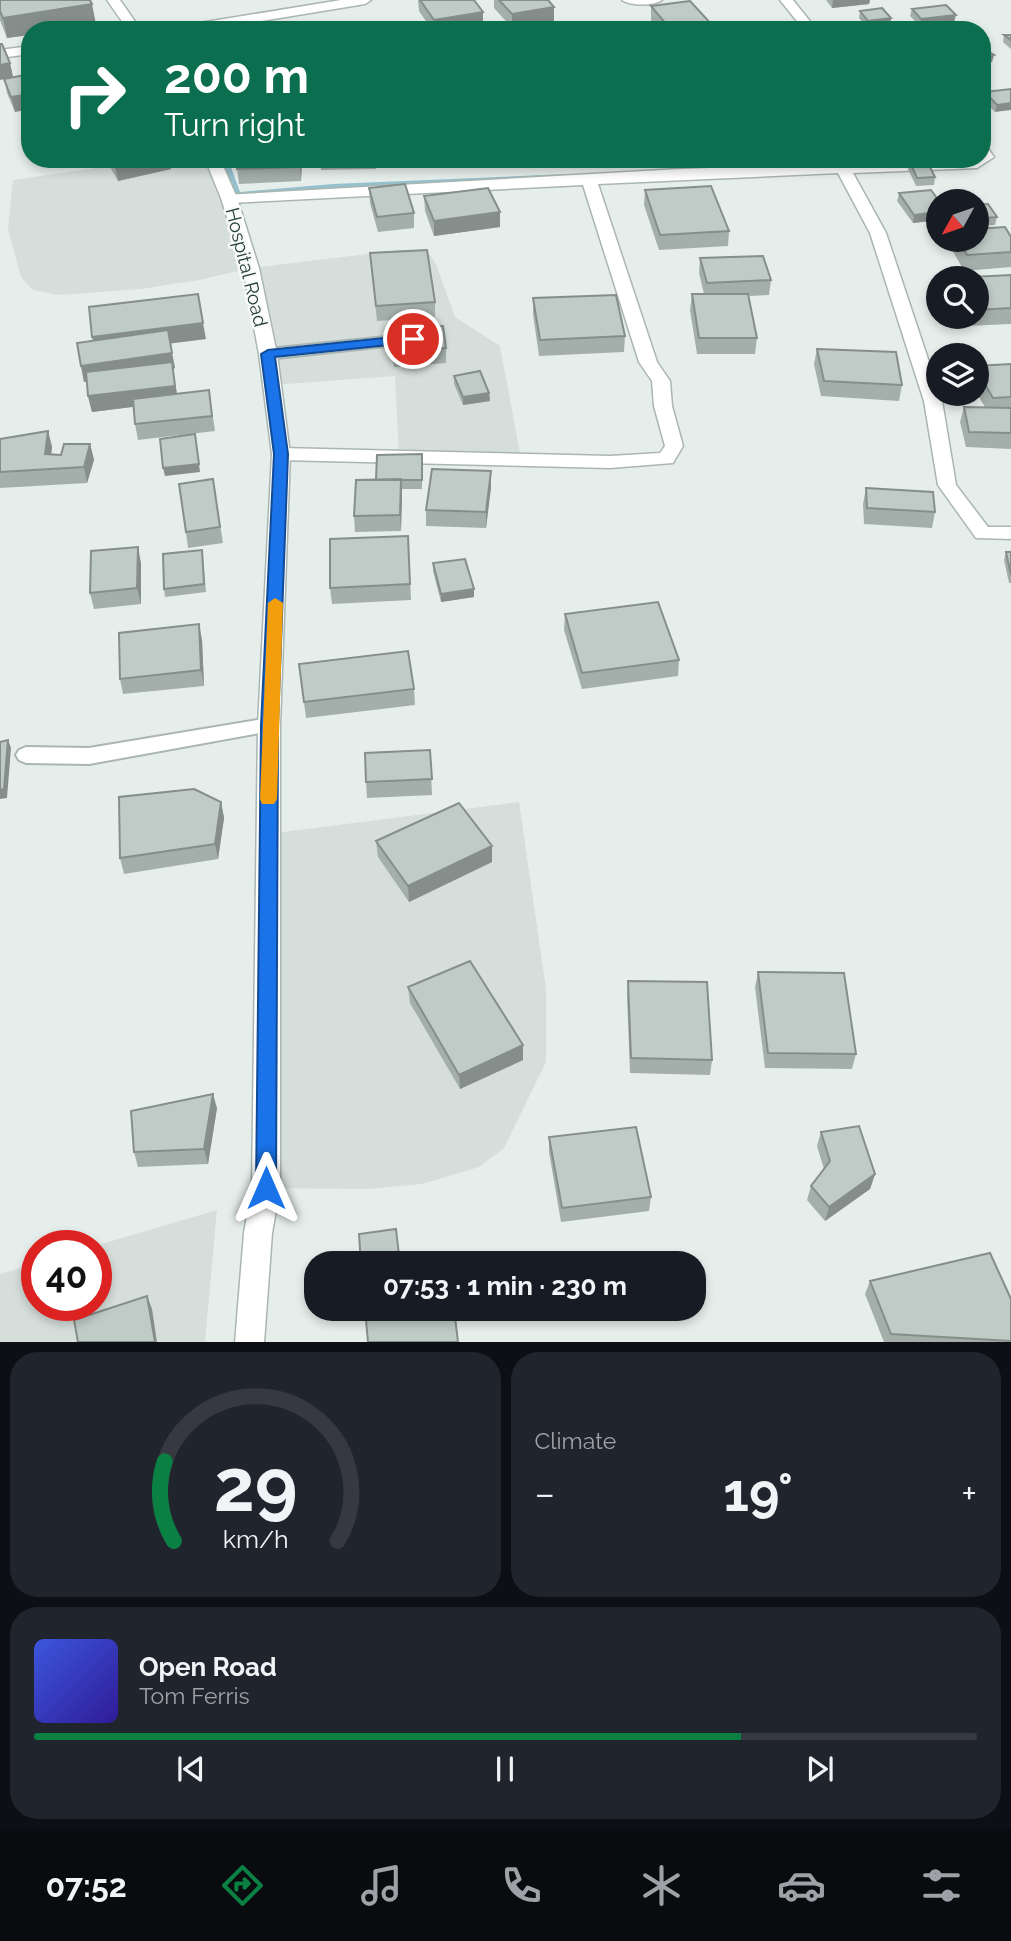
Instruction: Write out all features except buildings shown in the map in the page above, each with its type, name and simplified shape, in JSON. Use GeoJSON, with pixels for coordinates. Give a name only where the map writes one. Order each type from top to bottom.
{"type":"FeatureCollection","features":[{"type":"Feature","properties":{"kind":"street"},"geometry":{"type":"LineString","coordinates":[[113,0],[128,21]]}},
{"type":"Feature","properties":{"kind":"street"},"geometry":{"type":"LineString","coordinates":[[236,21],[365,0]]}},
{"type":"Feature","properties":{"kind":"street"},"geometry":{"type":"LineString","coordinates":[[628,0],[656,0]]}},
{"type":"Feature","properties":{"kind":"street"},"geometry":{"type":"LineString","coordinates":[[786,0],[804,21]]}},
{"type":"Feature","properties":{"kind":"street"},"geometry":{"type":"LineString","coordinates":[[0,54],[21,51]]}},
{"type":"Feature","properties":{"kind":"street","name":"Hospital Road"},"geometry":{"type":"LineString","coordinates":[[216,168],[229,198],[251,268],[268,354],[281,454],[269,725],[266,1188],[258,1233],[249,1342]]}},
{"type":"Feature","properties":{"kind":"street"},"geometry":{"type":"LineString","coordinates":[[229,198],[843,168],[882,246],[933,401],[947,485],[983,533],[1011,533]]}},
{"type":"Feature","properties":{"kind":"street"},"geometry":{"type":"LineString","coordinates":[[281,454],[610,462],[666,459],[674,446],[663,406],[661,381],[648,362],[589,180]]}},
{"type":"Feature","properties":{"kind":"lane"},"geometry":{"type":"LineString","coordinates":[[268,354],[437,337]]}},
{"type":"Feature","properties":{"kind":"lane"},"geometry":{"type":"LineString","coordinates":[[26,755],[89,756],[269,725]]}},
{"type":"Feature","properties":{"kind":"shaded area"},"geometry":{"type":"Polygon","coordinates":[[[95,168],[215,168],[251,268],[401,250],[417,250],[429,254],[436,264],[455,317],[500,346],[521,458],[399,455],[395,376],[272,385],[250,268],[199,280],[141,289],[59,295],[33,290],[21,277],[8,229],[13,180],[95,168]]]}},
{"type":"Feature","properties":{"kind":"shaded area"},"geometry":{"type":"Polygon","coordinates":[[[519,802],[546,989],[546,1062],[504,1148],[479,1167],[422,1184],[366,1189],[266,1188],[267,834],[519,802]]]}},
{"type":"Feature","properties":{"kind":"shaded area"},"geometry":{"type":"Polygon","coordinates":[[[217,1210],[205,1342],[0,1342],[0,1274],[21,1268],[21,1321],[112,1321],[112,1241],[217,1210]]]}},
{"type":"Feature","properties":{"kind":"waterway"},"geometry":{"type":"LineString","coordinates":[[227,168],[237,195],[333,186],[566,176]]}},
{"type":"Feature","properties":{"kind":"slow traffic"},"geometry":{"type":"LineString","coordinates":[[268,799],[275,603]]}},
{"type":"Feature","properties":{"kind":"route"},"geometry":{"type":"LineString","coordinates":[[266,1188],[269,725],[281,454],[268,354],[413,339]]}}]}
